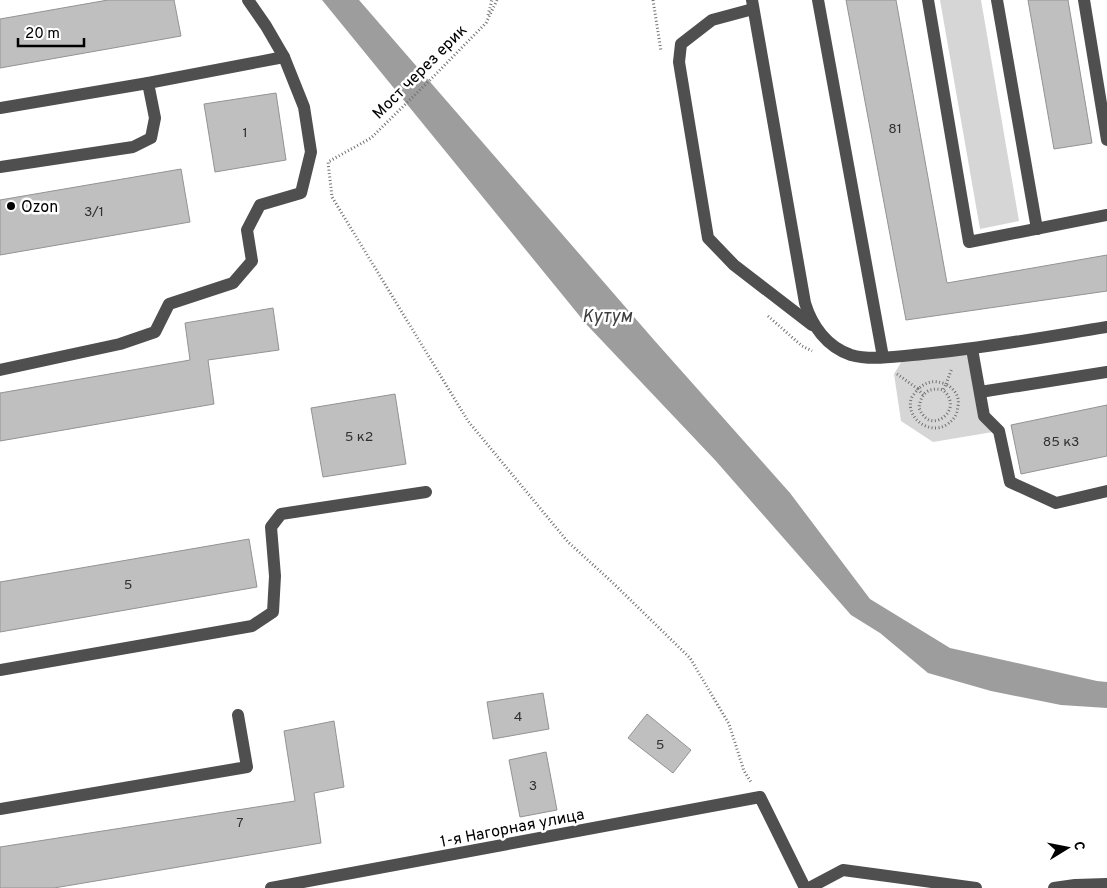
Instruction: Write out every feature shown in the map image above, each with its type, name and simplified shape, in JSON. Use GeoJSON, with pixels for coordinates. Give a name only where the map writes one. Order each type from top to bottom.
{"type":"FeatureCollection","features":[{"type":"Feature","properties":{"kind":"street"},"geometry":{"type":"LineString","coordinates":[[0,370],[120,344],[155,332],[168,304],[233,282],[252,261],[247,230],[260,205],[301,193],[311,152],[304,107],[284,57],[248,0]]}},
{"type":"Feature","properties":{"kind":"street"},"geometry":{"type":"LineString","coordinates":[[818,0],[883,357]]}},
{"type":"Feature","properties":{"kind":"street"},"geometry":{"type":"LineString","coordinates":[[928,0],[970,242],[1107,215]]}},
{"type":"Feature","properties":{"kind":"street"},"geometry":{"type":"LineString","coordinates":[[997,0],[1037,229]]}},
{"type":"Feature","properties":{"kind":"street"},"geometry":{"type":"LineString","coordinates":[[1084,0],[1102,79],[1107,140]]}},
{"type":"Feature","properties":{"kind":"street"},"geometry":{"type":"LineString","coordinates":[[817,330],[809,316],[805,303],[753,4],[712,20],[680,44],[679,62],[708,238],[734,265],[817,330],[827,341],[838,349],[852,355],[867,357],[905,356],[972,349],[1107,326]]}},
{"type":"Feature","properties":{"kind":"street"},"geometry":{"type":"LineString","coordinates":[[0,108],[148,83],[284,57]]}},
{"type":"Feature","properties":{"kind":"street"},"geometry":{"type":"LineString","coordinates":[[0,168],[133,147],[151,138],[155,118],[148,83]]}},
{"type":"Feature","properties":{"kind":"street"},"geometry":{"type":"LineString","coordinates":[[972,349],[984,416],[1000,431],[1010,482],[1056,503],[1107,491]]}},
{"type":"Feature","properties":{"kind":"street"},"geometry":{"type":"LineString","coordinates":[[980,392],[1107,372]]}},
{"type":"Feature","properties":{"kind":"street"},"geometry":{"type":"LineString","coordinates":[[0,670],[252,626],[273,612],[275,576],[271,527],[281,514],[426,492]]}},
{"type":"Feature","properties":{"kind":"street"},"geometry":{"type":"LineString","coordinates":[[0,809],[247,767],[238,714]]}},
{"type":"Feature","properties":{"kind":"street"},"geometry":{"type":"LineString","coordinates":[[760,797],[805,888]]}},
{"type":"Feature","properties":{"kind":"street","name":"1-я Нагорная улица"},"geometry":{"type":"LineString","coordinates":[[271,888],[760,797]]}},
{"type":"Feature","properties":{"kind":"street"},"geometry":{"type":"LineString","coordinates":[[809,888],[843,870],[976,888]]}},
{"type":"Feature","properties":{"kind":"street"},"geometry":{"type":"LineString","coordinates":[[1054,888],[1107,884]]}},
{"type":"Feature","properties":{"kind":"path"},"geometry":{"type":"LineString","coordinates":[[486,23],[492,0]]}},
{"type":"Feature","properties":{"kind":"path"},"geometry":{"type":"LineString","coordinates":[[486,23],[497,0]]}},
{"type":"Feature","properties":{"kind":"path"},"geometry":{"type":"LineString","coordinates":[[653,0],[663,58]]}},
{"type":"Feature","properties":{"kind":"path","name":"Мост через ерик"},"geometry":{"type":"LineString","coordinates":[[486,23],[370,138],[328,162],[332,197],[468,421],[568,542],[690,658],[728,724],[744,771],[760,797]]}},
{"type":"Feature","properties":{"kind":"path"},"geometry":{"type":"LineString","coordinates":[[767,314],[802,346],[818,353]]}},
{"type":"Feature","properties":{"kind":"path"},"geometry":{"type":"LineString","coordinates":[[942,390],[954,362]]}},
{"type":"Feature","properties":{"kind":"path"},"geometry":{"type":"LineString","coordinates":[[892,371],[918,389],[923,395]]}},
{"type":"Feature","properties":{"kind":"path"},"geometry":{"type":"LineString","coordinates":[[936,381],[946,384],[954,390],[959,400],[957,414],[953,420],[942,427],[933,429],[925,427],[914,416],[911,409],[911,399],[918,389],[928,382],[936,381]]}},
{"type":"Feature","properties":{"kind":"path"},"geometry":{"type":"LineString","coordinates":[[932,389],[942,390],[950,398],[951,406],[946,416],[934,421],[923,416],[919,408],[923,395],[932,389]]}},
{"type":"Feature","properties":{"kind":"path"},"geometry":{"type":"LineString","coordinates":[[950,402],[959,400]]}},
{"type":"Feature","properties":{"kind":"path"},"geometry":{"type":"LineString","coordinates":[[911,409],[919,408]]}},
{"type":"Feature","properties":{"kind":"path"},"geometry":{"type":"LineString","coordinates":[[946,416],[953,420]]}},
{"type":"Feature","properties":{"kind":"path"},"geometry":{"type":"LineString","coordinates":[[925,427],[928,419]]}},
{"type":"Feature","properties":{"kind":"shaded area"},"geometry":{"type":"Polygon","coordinates":[[[940,0],[981,0],[1019,221],[980,229],[940,0]]]}},
{"type":"Feature","properties":{"kind":"shaded area"},"geometry":{"type":"Polygon","coordinates":[[[972,349],[984,416],[999,431],[933,442],[901,421],[894,374],[905,356],[972,349]]]}},
{"type":"Feature","properties":{"kind":"water","name":"Кутум"},"geometry":{"type":"Polygon","coordinates":[[[322,0],[359,0],[654,340],[790,493],[870,599],[950,648],[1107,682],[1107,708],[1061,705],[991,691],[928,673],[880,633],[851,615],[715,460],[587,325],[322,0]]]}},
{"type":"Feature","properties":{"kind":"building"},"geometry":{"type":"Polygon","coordinates":[[[108,0],[174,0],[181,36],[0,68],[0,19],[108,0]]]}},
{"type":"Feature","properties":{"kind":"building"},"geometry":{"type":"Polygon","coordinates":[[[846,0],[896,0],[947,283],[1107,255],[1107,291],[906,320],[846,0]]]}},
{"type":"Feature","properties":{"kind":"building"},"geometry":{"type":"Polygon","coordinates":[[[1028,0],[1068,0],[1092,143],[1054,149],[1028,0]]]}},
{"type":"Feature","properties":{"kind":"building"},"geometry":{"type":"Polygon","coordinates":[[[276,93],[286,160],[215,172],[204,104],[276,93]]]}},
{"type":"Feature","properties":{"kind":"building"},"geometry":{"type":"Polygon","coordinates":[[[181,169],[190,222],[0,255],[0,200],[181,169]]]}},
{"type":"Feature","properties":{"kind":"building"},"geometry":{"type":"Polygon","coordinates":[[[273,308],[279,350],[208,360],[214,404],[0,441],[0,393],[190,360],[185,323],[273,308]]]}},
{"type":"Feature","properties":{"kind":"building"},"geometry":{"type":"Polygon","coordinates":[[[395,394],[406,464],[323,477],[311,408],[395,394]]]}},
{"type":"Feature","properties":{"kind":"building"},"geometry":{"type":"Polygon","coordinates":[[[1107,405],[1107,456],[1021,474],[1011,425],[1107,405]]]}},
{"type":"Feature","properties":{"kind":"building"},"geometry":{"type":"Polygon","coordinates":[[[249,539],[257,587],[0,632],[0,582],[249,539]]]}},
{"type":"Feature","properties":{"kind":"building"},"geometry":{"type":"Polygon","coordinates":[[[543,693],[549,729],[493,739],[487,702],[543,693]]]}},
{"type":"Feature","properties":{"kind":"building"},"geometry":{"type":"Polygon","coordinates":[[[647,714],[691,750],[673,773],[628,738],[647,714]]]}},
{"type":"Feature","properties":{"kind":"building"},"geometry":{"type":"Polygon","coordinates":[[[334,721],[344,787],[314,793],[321,843],[54,888],[0,888],[0,847],[295,801],[284,731],[334,721]]]}},
{"type":"Feature","properties":{"kind":"building"},"geometry":{"type":"Polygon","coordinates":[[[546,752],[557,810],[520,817],[509,760],[546,752]]]}},
{"type":"Feature","properties":{"kind":"place","name":"Ozon"},"geometry":{"type":"Point","coordinates":[11,206]}}]}
